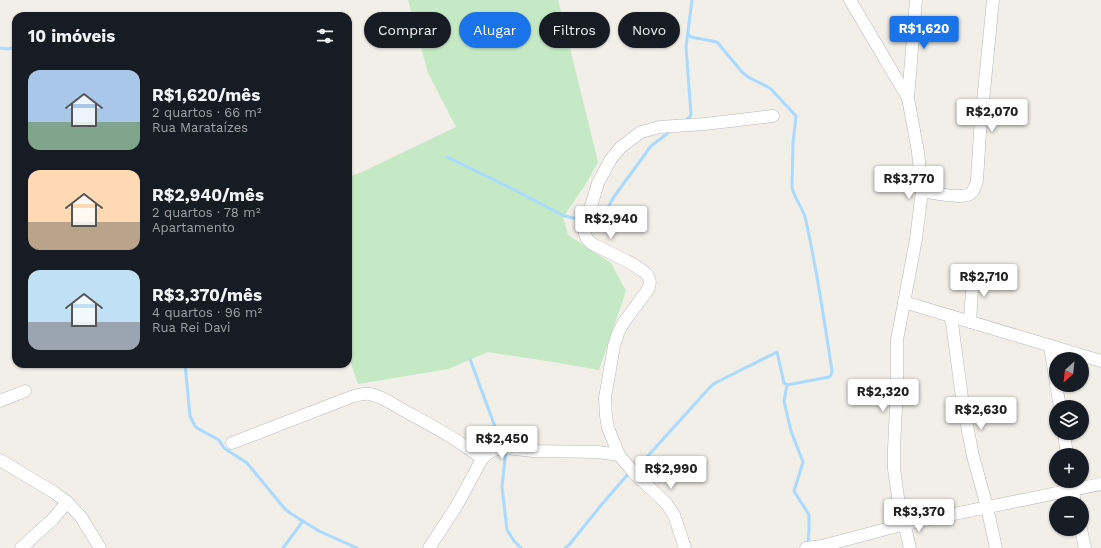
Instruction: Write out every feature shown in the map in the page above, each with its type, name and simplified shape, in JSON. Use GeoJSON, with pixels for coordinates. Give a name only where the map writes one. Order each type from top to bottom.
{"type":"FeatureCollection","features":[{"type":"Feature","properties":{"kind":"street"},"geometry":{"type":"LineString","coordinates":[[850,0],[908,98]]}},
{"type":"Feature","properties":{"kind":"street"},"geometry":{"type":"LineString","coordinates":[[910,548],[898,497],[894,469],[897,340],[916,239],[922,191],[918,152],[908,98],[916,0]]}},
{"type":"Feature","properties":{"kind":"street"},"geometry":{"type":"LineString","coordinates":[[922,191],[967,196],[971,194],[976,186],[993,0]]}},
{"type":"Feature","properties":{"kind":"street"},"geometry":{"type":"LineString","coordinates":[[685,548],[674,515],[666,503],[619,455],[608,428],[606,416],[605,398],[614,346],[618,333],[624,322],[650,286],[648,275],[642,270],[591,243],[584,234],[585,226],[598,183],[612,159],[621,147],[642,132],[660,127],[705,124],[773,116]]}},
{"type":"Feature","properties":{"kind":"street"},"geometry":{"type":"LineString","coordinates":[[970,322],[972,273]]}},
{"type":"Feature","properties":{"kind":"street"},"geometry":{"type":"LineString","coordinates":[[904,302],[1101,361]]}},
{"type":"Feature","properties":{"kind":"street"},"geometry":{"type":"LineString","coordinates":[[952,316],[963,405],[973,456],[987,507],[996,548]]}},
{"type":"Feature","properties":{"kind":"street"},"geometry":{"type":"LineString","coordinates":[[1050,346],[1051,352]]}},
{"type":"Feature","properties":{"kind":"street"},"geometry":{"type":"LineString","coordinates":[[0,401],[25,391]]}},
{"type":"Feature","properties":{"kind":"street"},"geometry":{"type":"LineString","coordinates":[[232,443],[357,395],[368,394],[383,399],[452,436],[471,449],[482,459]]}},
{"type":"Feature","properties":{"kind":"street"},"geometry":{"type":"LineString","coordinates":[[429,548],[456,507],[482,459],[494,450],[507,448],[533,451],[598,452],[619,455]]}},
{"type":"Feature","properties":{"kind":"street"},"geometry":{"type":"LineString","coordinates":[[0,460],[55,493],[67,502],[81,517],[100,548]]}},
{"type":"Feature","properties":{"kind":"street"},"geometry":{"type":"LineString","coordinates":[[1089,484],[1101,484]]}},
{"type":"Feature","properties":{"kind":"street"},"geometry":{"type":"LineString","coordinates":[[806,548],[822,547],[905,524],[987,507],[1060,488]]}},
{"type":"Feature","properties":{"kind":"street"},"geometry":{"type":"LineString","coordinates":[[21,548],[52,519],[67,502]]}},
{"type":"Feature","properties":{"kind":"street"},"geometry":{"type":"LineString","coordinates":[[1082,536],[1085,548]]}},
{"type":"Feature","properties":{"kind":"green space"},"geometry":{"type":"Polygon","coordinates":[[[408,0],[558,0],[561,12],[539,12],[539,48],[570,48],[598,162],[586,184],[563,217],[568,235],[611,263],[626,291],[599,370],[488,352],[448,369],[358,384],[352,367],[352,176],[456,127],[428,73],[421,48],[451,48],[451,12],[411,12],[408,0]]]}},
{"type":"Feature","properties":{"kind":"waterway"},"geometry":{"type":"LineString","coordinates":[[685,121],[691,114],[686,47],[692,0]]}},
{"type":"Feature","properties":{"kind":"waterway"},"geometry":{"type":"LineString","coordinates":[[688,34],[691,37],[717,42],[742,72],[748,77],[770,88],[796,116],[793,143],[792,187],[794,195],[805,217],[820,294],[832,371],[829,377],[787,385]]}},
{"type":"Feature","properties":{"kind":"waterway"},"geometry":{"type":"LineString","coordinates":[[0,48],[12,48]]}},
{"type":"Feature","properties":{"kind":"waterway"},"geometry":{"type":"LineString","coordinates":[[589,220],[603,217],[613,198],[651,146],[672,130]]}},
{"type":"Feature","properties":{"kind":"waterway"},"geometry":{"type":"LineString","coordinates":[[447,157],[562,215],[584,221]]}},
{"type":"Feature","properties":{"kind":"waterway"},"geometry":{"type":"LineString","coordinates":[[636,469],[715,383],[777,352],[784,383],[787,385]]}},
{"type":"Feature","properties":{"kind":"waterway"},"geometry":{"type":"LineString","coordinates":[[470,359],[503,445]]}},
{"type":"Feature","properties":{"kind":"waterway"},"geometry":{"type":"LineString","coordinates":[[185,368],[190,416],[195,426],[219,440],[224,448],[247,463],[290,513],[319,531],[357,548]]}},
{"type":"Feature","properties":{"kind":"waterway"},"geometry":{"type":"LineString","coordinates":[[787,385],[784,401],[791,431],[803,462],[794,491],[809,515],[808,544]]}},
{"type":"Feature","properties":{"kind":"waterway"},"geometry":{"type":"LineString","coordinates":[[506,450],[502,487],[507,530],[514,541],[521,548]]}},
{"type":"Feature","properties":{"kind":"waterway"},"geometry":{"type":"LineString","coordinates":[[565,548],[629,473]]}},
{"type":"Feature","properties":{"kind":"waterway"},"geometry":{"type":"LineString","coordinates":[[283,548],[303,521]]}}]}
